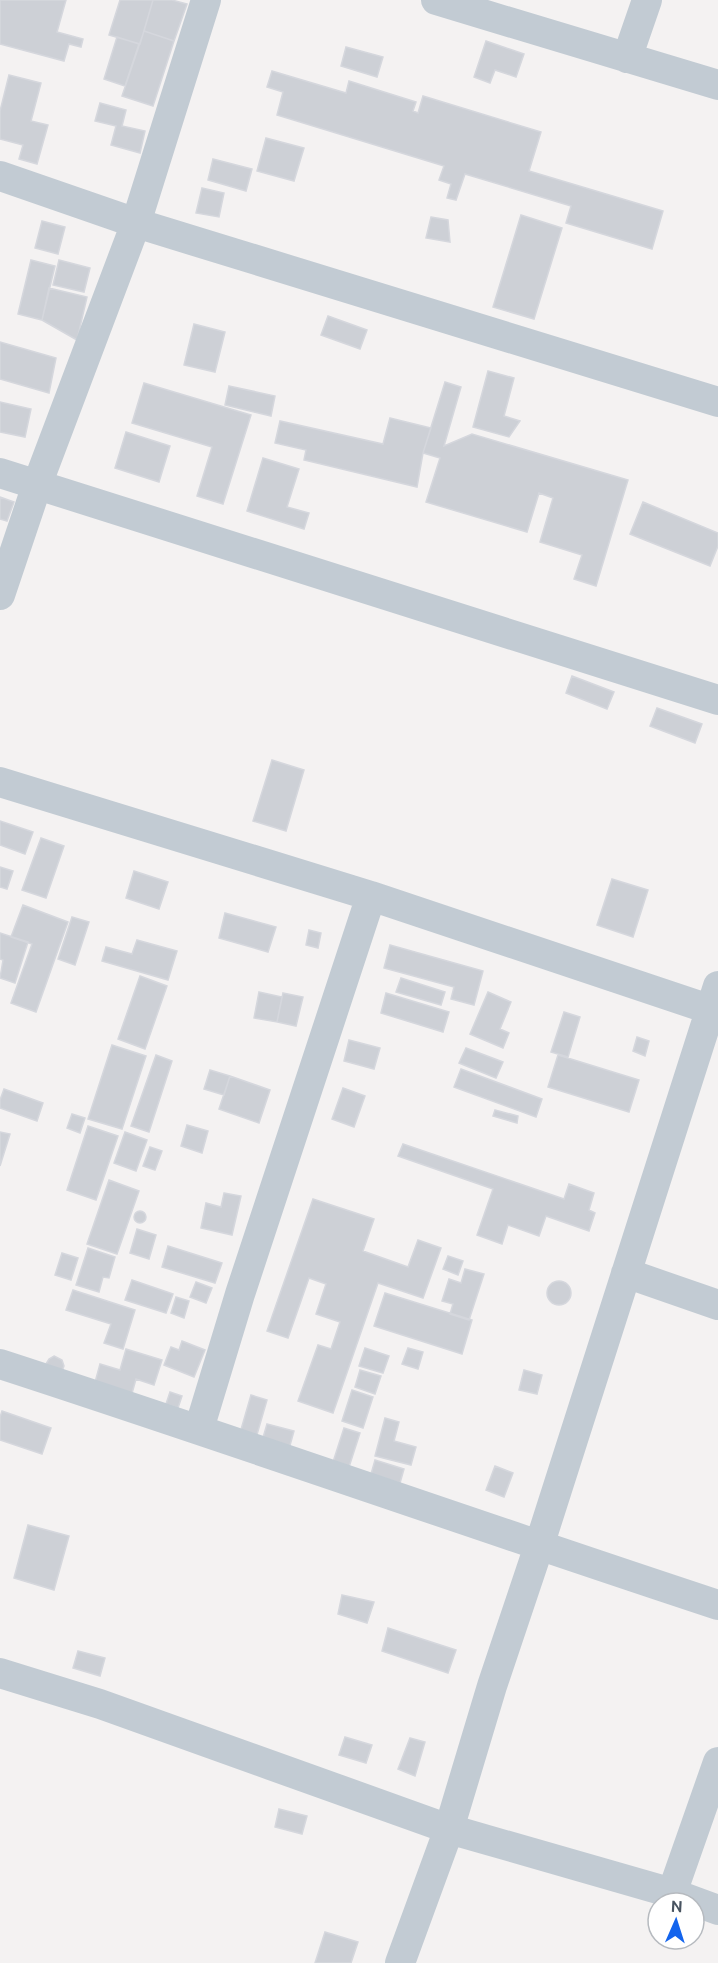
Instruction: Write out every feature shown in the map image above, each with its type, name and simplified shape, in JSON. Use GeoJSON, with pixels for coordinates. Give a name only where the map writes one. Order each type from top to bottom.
{"type":"FeatureCollection","features":[{"type":"Feature","properties":{"kind":"street"},"geometry":{"type":"LineString","coordinates":[[0,595],[37,485],[136,223],[206,0]]}},
{"type":"Feature","properties":{"kind":"street"},"geometry":{"type":"LineString","coordinates":[[436,0],[718,85]]}},
{"type":"Feature","properties":{"kind":"street"},"geometry":{"type":"LineString","coordinates":[[627,58],[647,0]]}},
{"type":"Feature","properties":{"kind":"street"},"geometry":{"type":"LineString","coordinates":[[0,176],[136,223],[718,402]]}},
{"type":"Feature","properties":{"kind":"street"},"geometry":{"type":"LineString","coordinates":[[0,472],[718,700]]}},
{"type":"Feature","properties":{"kind":"street"},"geometry":{"type":"LineString","coordinates":[[0,782],[716,1002],[492,1686],[449,1829],[400,1963]]}},
{"type":"Feature","properties":{"kind":"street"},"geometry":{"type":"LineString","coordinates":[[199,1429],[240,1294],[371,896]]}},
{"type":"Feature","properties":{"kind":"street"},"geometry":{"type":"LineString","coordinates":[[626,1273],[718,1305]]}},
{"type":"Feature","properties":{"kind":"street"},"geometry":{"type":"LineString","coordinates":[[0,1364],[718,1605]]}},
{"type":"Feature","properties":{"kind":"street"},"geometry":{"type":"LineString","coordinates":[[0,1673],[100,1704],[449,1829],[665,1891]]}},
{"type":"Feature","properties":{"kind":"street"},"geometry":{"type":"LineString","coordinates":[[673,1891],[718,1762]]}},
{"type":"Feature","properties":{"kind":"building"},"geometry":{"type":"Polygon","coordinates":[[[0,0],[66,0],[57,32],[83,39],[81,47],[69,44],[64,61],[0,44],[0,0]]]}},
{"type":"Feature","properties":{"kind":"building"},"geometry":{"type":"Polygon","coordinates":[[[120,0],[153,0],[140,44],[109,35],[120,0]]]}},
{"type":"Feature","properties":{"kind":"building"},"geometry":{"type":"Polygon","coordinates":[[[153,0],[172,0],[187,4],[174,41],[144,31],[153,0]]]}},
{"type":"Feature","properties":{"kind":"building"},"geometry":{"type":"Polygon","coordinates":[[[144,31],[174,41],[153,106],[122,96],[144,31]]]}},
{"type":"Feature","properties":{"kind":"building"},"geometry":{"type":"Polygon","coordinates":[[[117,37],[139,44],[125,86],[104,79],[117,37]]]}},
{"type":"Feature","properties":{"kind":"building"},"geometry":{"type":"Polygon","coordinates":[[[486,41],[524,54],[516,77],[495,70],[490,83],[474,77],[486,41]]]}},
{"type":"Feature","properties":{"kind":"building"},"geometry":{"type":"Polygon","coordinates":[[[346,47],[383,57],[377,77],[341,66],[346,47]]]}},
{"type":"Feature","properties":{"kind":"building"},"geometry":{"type":"Polygon","coordinates":[[[272,71],[346,93],[349,81],[416,102],[413,111],[418,113],[423,96],[541,132],[529,171],[663,211],[652,249],[566,223],[571,206],[465,174],[456,200],[447,198],[451,184],[439,180],[444,166],[277,115],[283,92],[267,87],[272,71]]]}},
{"type":"Feature","properties":{"kind":"building"},"geometry":{"type":"Polygon","coordinates":[[[9,75],[41,83],[31,121],[48,125],[37,164],[19,159],[23,145],[0,139],[0,111],[9,75]]]}},
{"type":"Feature","properties":{"kind":"building"},"geometry":{"type":"Polygon","coordinates":[[[100,103],[126,110],[122,126],[145,131],[140,153],[111,145],[116,126],[95,121],[100,103]]]}},
{"type":"Feature","properties":{"kind":"building"},"geometry":{"type":"Polygon","coordinates":[[[266,138],[304,148],[294,181],[257,171],[266,138]]]}},
{"type":"Feature","properties":{"kind":"building"},"geometry":{"type":"Polygon","coordinates":[[[213,159],[252,169],[246,191],[208,180],[213,159]]]}},
{"type":"Feature","properties":{"kind":"building"},"geometry":{"type":"Polygon","coordinates":[[[202,188],[224,193],[219,217],[196,213],[202,188]]]}},
{"type":"Feature","properties":{"kind":"building"},"geometry":{"type":"Polygon","coordinates":[[[521,215],[562,228],[534,319],[493,307],[521,215]]]}},
{"type":"Feature","properties":{"kind":"building"},"geometry":{"type":"Polygon","coordinates":[[[431,217],[448,220],[450,242],[426,238],[431,217]]]}},
{"type":"Feature","properties":{"kind":"building"},"geometry":{"type":"Polygon","coordinates":[[[42,221],[65,227],[58,254],[35,248],[42,221]]]}},
{"type":"Feature","properties":{"kind":"building"},"geometry":{"type":"Polygon","coordinates":[[[31,260],[55,266],[42,320],[18,314],[31,260]]]}},
{"type":"Feature","properties":{"kind":"building"},"geometry":{"type":"Polygon","coordinates":[[[59,260],[90,268],[84,292],[53,285],[59,260]]]}},
{"type":"Feature","properties":{"kind":"building"},"geometry":{"type":"Polygon","coordinates":[[[49,288],[87,297],[77,340],[42,320],[49,288]]]}},
{"type":"Feature","properties":{"kind":"building"},"geometry":{"type":"Polygon","coordinates":[[[328,316],[367,330],[360,349],[321,335],[328,316]]]}},
{"type":"Feature","properties":{"kind":"building"},"geometry":{"type":"Polygon","coordinates":[[[194,324],[225,332],[215,372],[184,365],[194,324]]]}},
{"type":"Feature","properties":{"kind":"building"},"geometry":{"type":"Polygon","coordinates":[[[0,342],[56,358],[49,393],[0,379],[0,342]]]}},
{"type":"Feature","properties":{"kind":"building"},"geometry":{"type":"Polygon","coordinates":[[[488,371],[514,378],[504,416],[520,421],[509,437],[473,427],[488,371]]]}},
{"type":"Feature","properties":{"kind":"building"},"geometry":{"type":"Polygon","coordinates":[[[445,382],[461,387],[444,446],[472,434],[628,480],[596,586],[574,579],[582,555],[540,542],[553,498],[539,493],[527,532],[426,502],[440,458],[423,453],[445,382]]]}},
{"type":"Feature","properties":{"kind":"building"},"geometry":{"type":"Polygon","coordinates":[[[144,383],[251,415],[223,504],[197,496],[212,447],[132,423],[144,383]]]}},
{"type":"Feature","properties":{"kind":"building"},"geometry":{"type":"Polygon","coordinates":[[[229,386],[275,396],[271,416],[225,405],[229,386]]]}},
{"type":"Feature","properties":{"kind":"building"},"geometry":{"type":"Polygon","coordinates":[[[0,402],[31,409],[25,437],[0,432],[0,402]]]}},
{"type":"Feature","properties":{"kind":"building"},"geometry":{"type":"Polygon","coordinates":[[[390,418],[431,428],[423,453],[417,487],[304,460],[306,450],[275,443],[280,421],[383,444],[390,418]]]}},
{"type":"Feature","properties":{"kind":"building"},"geometry":{"type":"Polygon","coordinates":[[[126,432],[170,446],[159,482],[115,468],[126,432]]]}},
{"type":"Feature","properties":{"kind":"building"},"geometry":{"type":"Polygon","coordinates":[[[263,458],[299,469],[287,507],[309,513],[304,529],[247,511],[263,458]]]}},
{"type":"Feature","properties":{"kind":"building"},"geometry":{"type":"Polygon","coordinates":[[[0,497],[14,502],[7,521],[0,519],[0,497]]]}},
{"type":"Feature","properties":{"kind":"building"},"geometry":{"type":"Polygon","coordinates":[[[643,502],[718,533],[718,546],[710,566],[630,534],[643,502]]]}},
{"type":"Feature","properties":{"kind":"building"},"geometry":{"type":"Polygon","coordinates":[[[572,676],[614,692],[607,709],[566,693],[572,676]]]}},
{"type":"Feature","properties":{"kind":"building"},"geometry":{"type":"Polygon","coordinates":[[[657,708],[702,724],[695,743],[650,726],[657,708]]]}},
{"type":"Feature","properties":{"kind":"building"},"geometry":{"type":"Polygon","coordinates":[[[272,760],[304,770],[286,831],[253,821],[272,760]]]}},
{"type":"Feature","properties":{"kind":"building"},"geometry":{"type":"Polygon","coordinates":[[[0,821],[33,832],[25,854],[0,845],[0,821]]]}},
{"type":"Feature","properties":{"kind":"building"},"geometry":{"type":"Polygon","coordinates":[[[41,838],[64,846],[46,898],[22,890],[41,838]]]}},
{"type":"Feature","properties":{"kind":"building"},"geometry":{"type":"Polygon","coordinates":[[[0,867],[13,871],[7,889],[0,887],[0,867]]]}},
{"type":"Feature","properties":{"kind":"building"},"geometry":{"type":"Polygon","coordinates":[[[134,871],[168,882],[159,909],[126,898],[134,871]]]}},
{"type":"Feature","properties":{"kind":"building"},"geometry":{"type":"Polygon","coordinates":[[[612,879],[648,890],[633,937],[597,925],[612,879]]]}},
{"type":"Feature","properties":{"kind":"building"},"geometry":{"type":"Polygon","coordinates":[[[23,905],[68,922],[36,1012],[11,1003],[32,944],[11,937],[23,905]]]}},
{"type":"Feature","properties":{"kind":"building"},"geometry":{"type":"Polygon","coordinates":[[[225,913],[276,927],[268,952],[219,938],[225,913]]]}},
{"type":"Feature","properties":{"kind":"building"},"geometry":{"type":"Polygon","coordinates":[[[72,917],[89,922],[75,965],[58,959],[72,917]]]}},
{"type":"Feature","properties":{"kind":"building"},"geometry":{"type":"Polygon","coordinates":[[[309,930],[321,933],[318,948],[306,945],[309,930]]]}},
{"type":"Feature","properties":{"kind":"building"},"geometry":{"type":"Polygon","coordinates":[[[0,933],[28,942],[15,983],[0,978],[3,960],[0,959],[0,933]]]}},
{"type":"Feature","properties":{"kind":"building"},"geometry":{"type":"Polygon","coordinates":[[[137,940],[177,951],[168,980],[102,961],[106,947],[132,954],[137,940]]]}},
{"type":"Feature","properties":{"kind":"building"},"geometry":{"type":"Polygon","coordinates":[[[390,945],[483,971],[474,1005],[451,999],[454,987],[384,968],[390,945]]]}},
{"type":"Feature","properties":{"kind":"building"},"geometry":{"type":"Polygon","coordinates":[[[140,976],[167,986],[145,1049],[118,1039],[140,976]]]}},
{"type":"Feature","properties":{"kind":"building"},"geometry":{"type":"Polygon","coordinates":[[[401,978],[445,992],[441,1005],[396,992],[401,978]]]}},
{"type":"Feature","properties":{"kind":"building"},"geometry":{"type":"Polygon","coordinates":[[[259,992],[282,997],[277,1022],[254,1018],[259,992]]]}},
{"type":"Feature","properties":{"kind":"building"},"geometry":{"type":"Polygon","coordinates":[[[488,992],[511,1002],[500,1029],[509,1033],[503,1048],[470,1034],[488,992]]]}},
{"type":"Feature","properties":{"kind":"building"},"geometry":{"type":"Polygon","coordinates":[[[283,993],[303,997],[296,1026],[277,1022],[283,993]]]}},
{"type":"Feature","properties":{"kind":"building"},"geometry":{"type":"Polygon","coordinates":[[[386,993],[449,1012],[443,1032],[381,1013],[386,993]]]}},
{"type":"Feature","properties":{"kind":"building"},"geometry":{"type":"Polygon","coordinates":[[[564,1012],[580,1017],[568,1057],[551,1052],[564,1012]]]}},
{"type":"Feature","properties":{"kind":"building"},"geometry":{"type":"Polygon","coordinates":[[[637,1037],[649,1041],[645,1056],[633,1051],[637,1037]]]}},
{"type":"Feature","properties":{"kind":"building"},"geometry":{"type":"Polygon","coordinates":[[[349,1040],[380,1048],[374,1069],[344,1061],[349,1040]]]}},
{"type":"Feature","properties":{"kind":"building"},"geometry":{"type":"Polygon","coordinates":[[[112,1045],[146,1056],[122,1129],[88,1119],[112,1045]]]}},
{"type":"Feature","properties":{"kind":"building"},"geometry":{"type":"Polygon","coordinates":[[[466,1048],[503,1062],[496,1078],[459,1063],[466,1048]]]}},
{"type":"Feature","properties":{"kind":"building"},"geometry":{"type":"Polygon","coordinates":[[[156,1055],[172,1061],[149,1132],[131,1126],[156,1055]]]}},
{"type":"Feature","properties":{"kind":"building"},"geometry":{"type":"Polygon","coordinates":[[[558,1055],[639,1080],[629,1112],[548,1087],[558,1055]]]}},
{"type":"Feature","properties":{"kind":"building"},"geometry":{"type":"Polygon","coordinates":[[[461,1069],[542,1099],[536,1117],[454,1087],[461,1069]]]}},
{"type":"Feature","properties":{"kind":"building"},"geometry":{"type":"Polygon","coordinates":[[[210,1070],[230,1076],[224,1095],[204,1089],[210,1070]]]}},
{"type":"Feature","properties":{"kind":"building"},"geometry":{"type":"Polygon","coordinates":[[[230,1076],[270,1090],[259,1123],[219,1109],[230,1076]]]}},
{"type":"Feature","properties":{"kind":"building"},"geometry":{"type":"Polygon","coordinates":[[[343,1088],[365,1096],[354,1127],[332,1119],[343,1088]]]}},
{"type":"Feature","properties":{"kind":"building"},"geometry":{"type":"Polygon","coordinates":[[[4,1089],[43,1103],[37,1121],[0,1108],[4,1089]]]}},
{"type":"Feature","properties":{"kind":"building"},"geometry":{"type":"Polygon","coordinates":[[[495,1110],[518,1116],[517,1123],[493,1116],[495,1110]]]}},
{"type":"Feature","properties":{"kind":"building"},"geometry":{"type":"Polygon","coordinates":[[[72,1114],[85,1118],[80,1133],[67,1128],[72,1114]]]}},
{"type":"Feature","properties":{"kind":"building"},"geometry":{"type":"Polygon","coordinates":[[[187,1125],[208,1131],[202,1153],[181,1146],[187,1125]]]}},
{"type":"Feature","properties":{"kind":"building"},"geometry":{"type":"Polygon","coordinates":[[[88,1126],[118,1136],[96,1200],[67,1190],[88,1126]]]}},
{"type":"Feature","properties":{"kind":"building"},"geometry":{"type":"Polygon","coordinates":[[[0,1132],[10,1134],[0,1166],[0,1132]]]}},
{"type":"Feature","properties":{"kind":"building"},"geometry":{"type":"Polygon","coordinates":[[[125,1132],[147,1140],[136,1171],[114,1163],[125,1132]]]}},
{"type":"Feature","properties":{"kind":"building"},"geometry":{"type":"Polygon","coordinates":[[[403,1144],[564,1199],[569,1184],[594,1193],[589,1210],[595,1213],[589,1231],[546,1216],[539,1236],[508,1225],[502,1244],[477,1235],[493,1189],[398,1156],[403,1144]]]}},
{"type":"Feature","properties":{"kind":"building"},"geometry":{"type":"Polygon","coordinates":[[[150,1147],[162,1151],[155,1170],[143,1166],[150,1147]]]}},
{"type":"Feature","properties":{"kind":"building"},"geometry":{"type":"Polygon","coordinates":[[[109,1180],[139,1191],[117,1254],[87,1244],[109,1180]]]}},
{"type":"Feature","properties":{"kind":"building"},"geometry":{"type":"Polygon","coordinates":[[[224,1193],[241,1196],[232,1235],[201,1228],[206,1203],[221,1207],[224,1193]]]}},
{"type":"Feature","properties":{"kind":"building"},"geometry":{"type":"Polygon","coordinates":[[[313,1199],[374,1219],[363,1251],[408,1267],[418,1240],[441,1248],[423,1298],[378,1283],[333,1413],[298,1401],[318,1345],[331,1349],[340,1322],[316,1314],[326,1284],[309,1278],[288,1338],[267,1331],[313,1199]]]}},
{"type":"Feature","properties":{"kind":"building"},"geometry":{"type":"Polygon","coordinates":[[[140,1211],[146,1217],[140,1223],[134,1217],[140,1211]]]}},
{"type":"Feature","properties":{"kind":"building"},"geometry":{"type":"Polygon","coordinates":[[[137,1229],[156,1235],[149,1259],[130,1253],[137,1229]]]}},
{"type":"Feature","properties":{"kind":"building"},"geometry":{"type":"Polygon","coordinates":[[[168,1246],[222,1263],[215,1283],[162,1267],[168,1246]]]}},
{"type":"Feature","properties":{"kind":"building"},"geometry":{"type":"Polygon","coordinates":[[[88,1248],[115,1257],[109,1278],[103,1277],[99,1292],[76,1285],[88,1248]]]}},
{"type":"Feature","properties":{"kind":"building"},"geometry":{"type":"Polygon","coordinates":[[[62,1253],[78,1258],[71,1280],[55,1275],[62,1253]]]}},
{"type":"Feature","properties":{"kind":"building"},"geometry":{"type":"Polygon","coordinates":[[[448,1256],[463,1261],[458,1275],[443,1269],[448,1256]]]}},
{"type":"Feature","properties":{"kind":"building"},"geometry":{"type":"Polygon","coordinates":[[[465,1269],[484,1274],[469,1320],[450,1314],[453,1304],[442,1301],[449,1279],[461,1283],[465,1269]]]}},
{"type":"Feature","properties":{"kind":"building"},"geometry":{"type":"Polygon","coordinates":[[[132,1280],[173,1294],[166,1313],[125,1300],[132,1280]]]}},
{"type":"Feature","properties":{"kind":"building"},"geometry":{"type":"Polygon","coordinates":[[[559,1281],[568,1284],[571,1293],[568,1302],[559,1305],[550,1302],[547,1293],[550,1284],[559,1281]]]}},
{"type":"Feature","properties":{"kind":"building"},"geometry":{"type":"Polygon","coordinates":[[[196,1282],[212,1288],[206,1303],[190,1297],[196,1282]]]}},
{"type":"Feature","properties":{"kind":"building"},"geometry":{"type":"Polygon","coordinates":[[[73,1290],[135,1310],[123,1349],[104,1343],[111,1324],[66,1310],[73,1290]]]}},
{"type":"Feature","properties":{"kind":"building"},"geometry":{"type":"Polygon","coordinates":[[[385,1293],[472,1320],[462,1354],[374,1326],[385,1293]]]}},
{"type":"Feature","properties":{"kind":"building"},"geometry":{"type":"Polygon","coordinates":[[[176,1297],[189,1301],[184,1318],[171,1313],[176,1297]]]}},
{"type":"Feature","properties":{"kind":"building"},"geometry":{"type":"Polygon","coordinates":[[[182,1341],[205,1350],[194,1377],[164,1365],[171,1347],[179,1350],[182,1341]]]}},
{"type":"Feature","properties":{"kind":"building"},"geometry":{"type":"Polygon","coordinates":[[[365,1348],[389,1356],[383,1373],[359,1366],[365,1348]]]}},
{"type":"Feature","properties":{"kind":"building"},"geometry":{"type":"Polygon","coordinates":[[[408,1348],[423,1352],[418,1369],[402,1364],[408,1348]]]}},
{"type":"Feature","properties":{"kind":"building"},"geometry":{"type":"Polygon","coordinates":[[[126,1349],[162,1360],[154,1385],[136,1379],[131,1397],[94,1386],[100,1364],[120,1370],[126,1349]]]}},
{"type":"Feature","properties":{"kind":"building"},"geometry":{"type":"Polygon","coordinates":[[[54,1356],[62,1360],[64,1366],[62,1371],[46,1364],[54,1356]]]}},
{"type":"Feature","properties":{"kind":"building"},"geometry":{"type":"Polygon","coordinates":[[[360,1370],[381,1376],[375,1394],[355,1387],[360,1370]]]}},
{"type":"Feature","properties":{"kind":"building"},"geometry":{"type":"Polygon","coordinates":[[[524,1370],[542,1375],[537,1394],[519,1390],[524,1370]]]}},
{"type":"Feature","properties":{"kind":"building"},"geometry":{"type":"Polygon","coordinates":[[[352,1390],[373,1397],[363,1428],[342,1421],[352,1390]]]}},
{"type":"Feature","properties":{"kind":"building"},"geometry":{"type":"Polygon","coordinates":[[[170,1392],[182,1396],[178,1408],[166,1404],[170,1392]]]}},
{"type":"Feature","properties":{"kind":"building"},"geometry":{"type":"Polygon","coordinates":[[[251,1395],[267,1400],[256,1438],[240,1433],[251,1395]]]}},
{"type":"Feature","properties":{"kind":"building"},"geometry":{"type":"Polygon","coordinates":[[[2,1411],[51,1428],[42,1454],[0,1440],[2,1411]]]}},
{"type":"Feature","properties":{"kind":"building"},"geometry":{"type":"Polygon","coordinates":[[[385,1418],[399,1422],[394,1441],[416,1447],[411,1465],[375,1456],[385,1418]]]}},
{"type":"Feature","properties":{"kind":"building"},"geometry":{"type":"Polygon","coordinates":[[[267,1424],[294,1431],[289,1449],[262,1441],[267,1424]]]}},
{"type":"Feature","properties":{"kind":"building"},"geometry":{"type":"Polygon","coordinates":[[[344,1428],[360,1433],[349,1467],[333,1462],[344,1428]]]}},
{"type":"Feature","properties":{"kind":"building"},"geometry":{"type":"Polygon","coordinates":[[[375,1460],[404,1469],[400,1483],[371,1474],[375,1460]]]}},
{"type":"Feature","properties":{"kind":"building"},"geometry":{"type":"Polygon","coordinates":[[[495,1466],[513,1473],[504,1497],[486,1490],[495,1466]]]}},
{"type":"Feature","properties":{"kind":"building"},"geometry":{"type":"Polygon","coordinates":[[[28,1525],[69,1536],[54,1590],[14,1578],[28,1525]]]}},
{"type":"Feature","properties":{"kind":"building"},"geometry":{"type":"Polygon","coordinates":[[[342,1595],[374,1602],[367,1623],[338,1614],[342,1595]]]}},
{"type":"Feature","properties":{"kind":"building"},"geometry":{"type":"Polygon","coordinates":[[[388,1628],[456,1650],[448,1673],[382,1651],[388,1628]]]}},
{"type":"Feature","properties":{"kind":"building"},"geometry":{"type":"Polygon","coordinates":[[[78,1651],[105,1658],[100,1676],[73,1668],[78,1651]]]}},
{"type":"Feature","properties":{"kind":"building"},"geometry":{"type":"Polygon","coordinates":[[[345,1737],[372,1745],[366,1763],[339,1755],[345,1737]]]}},
{"type":"Feature","properties":{"kind":"building"},"geometry":{"type":"Polygon","coordinates":[[[410,1738],[425,1742],[415,1776],[398,1769],[410,1738]]]}},
{"type":"Feature","properties":{"kind":"building"},"geometry":{"type":"Polygon","coordinates":[[[279,1809],[307,1816],[302,1834],[275,1827],[279,1809]]]}},
{"type":"Feature","properties":{"kind":"building"},"geometry":{"type":"Polygon","coordinates":[[[325,1932],[358,1942],[351,1963],[315,1963],[325,1932]]]}}]}
